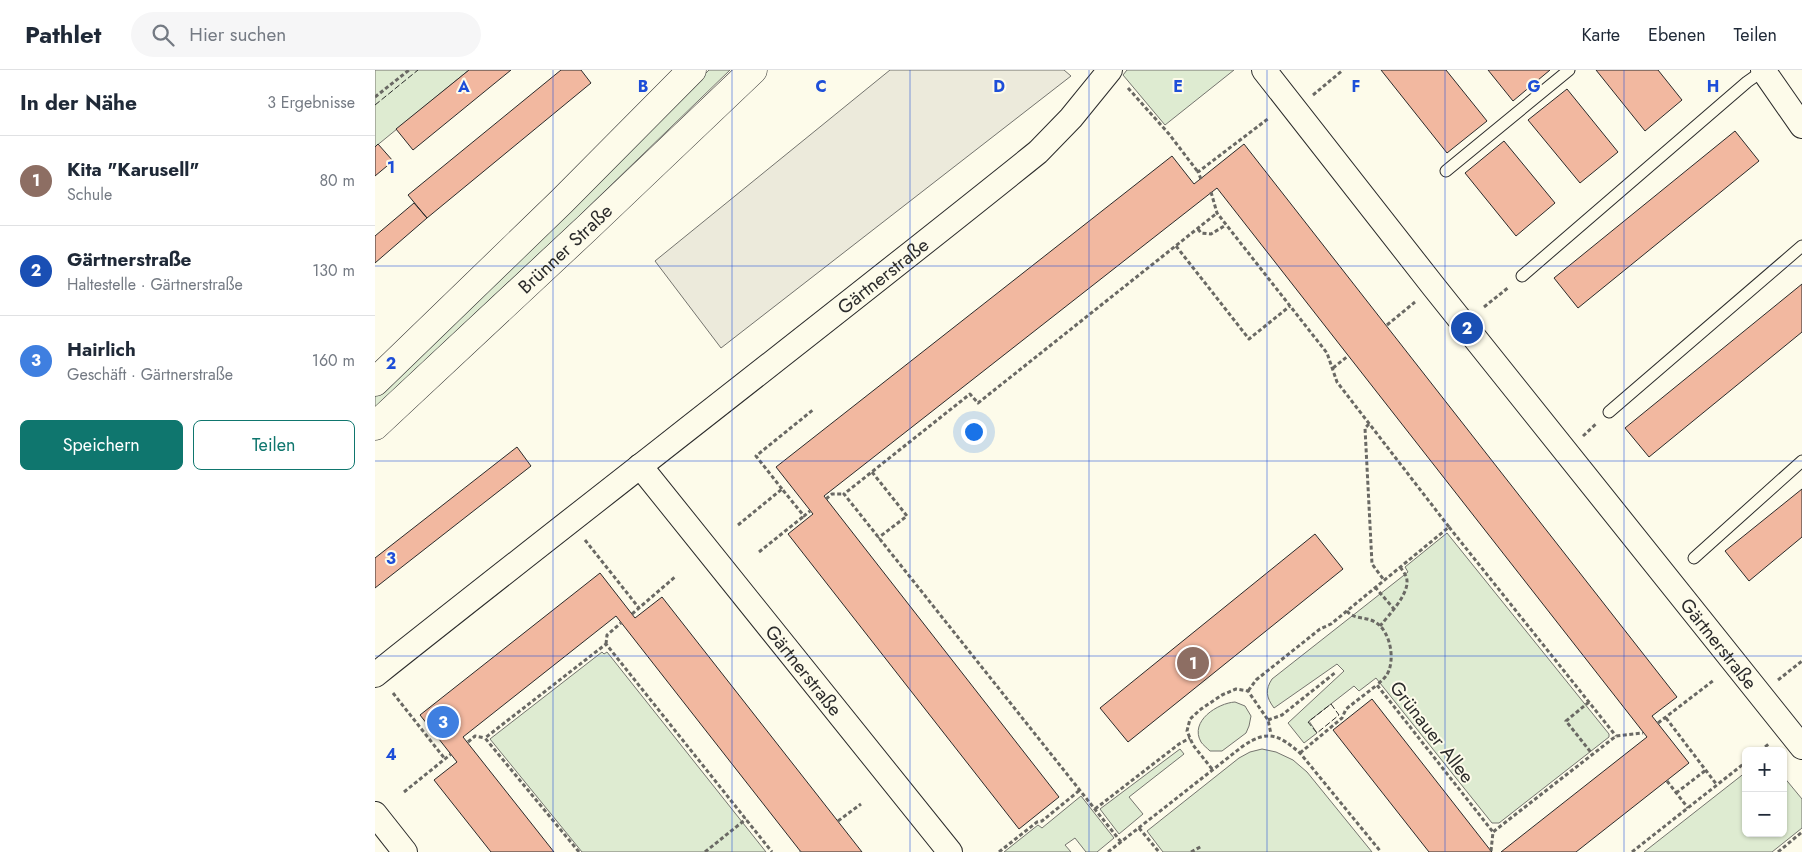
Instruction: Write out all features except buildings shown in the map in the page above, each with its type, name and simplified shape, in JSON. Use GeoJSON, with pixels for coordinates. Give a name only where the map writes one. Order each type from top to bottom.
{"type":"FeatureCollection","features":[{"type":"Feature","properties":{"kind":"main road","name":"Brünner Straße"},"geometry":{"type":"LineString","coordinates":[[375,382],[541,222],[691,70]]}},
{"type":"Feature","properties":{"kind":"main road","name":"Brünner Straße"},"geometry":{"type":"LineString","coordinates":[[375,426],[580,235],[753,70]]}},
{"type":"Feature","properties":{"kind":"street","name":"Gärtnerstraße"},"geometry":{"type":"LineString","coordinates":[[1264,70],[1440,294],[1802,747]]}},
{"type":"Feature","properties":{"kind":"street"},"geometry":{"type":"LineString","coordinates":[[1763,70],[1802,126]]}},
{"type":"Feature","properties":{"kind":"street","name":"Gärtnerstraße"},"geometry":{"type":"LineString","coordinates":[[382,682],[640,466],[1038,152],[1071,118],[1118,78]]}},
{"type":"Feature","properties":{"kind":"street","name":"Gärtnerstraße"},"geometry":{"type":"LineString","coordinates":[[640,466],[950,852]]}},
{"type":"Feature","properties":{"kind":"street"},"geometry":{"type":"LineString","coordinates":[[375,814],[405,852]]}},
{"type":"Feature","properties":{"kind":"lane"},"geometry":{"type":"LineString","coordinates":[[1446,171],[1569,70]]}},
{"type":"Feature","properties":{"kind":"lane"},"geometry":{"type":"LineString","coordinates":[[1522,276],[1739,88],[1763,70]]}},
{"type":"Feature","properties":{"kind":"lane"},"geometry":{"type":"LineString","coordinates":[[1609,412],[1802,246]]}},
{"type":"Feature","properties":{"kind":"lane"},"geometry":{"type":"LineString","coordinates":[[1694,558],[1802,461]]}},
{"type":"Feature","properties":{"kind":"path"},"geometry":{"type":"LineString","coordinates":[[375,97],[409,70]]}},
{"type":"Feature","properties":{"kind":"path"},"geometry":{"type":"LineString","coordinates":[[1296,109],[1343,70]]}},
{"type":"Feature","properties":{"kind":"path"},"geometry":{"type":"LineString","coordinates":[[1118,78],[1169,134],[1198,172],[1201,179]]}},
{"type":"Feature","properties":{"kind":"path"},"geometry":{"type":"LineString","coordinates":[[1198,172],[1269,118]]}},
{"type":"Feature","properties":{"kind":"path"},"geometry":{"type":"LineString","coordinates":[[1211,192],[1217,214],[1327,353],[1337,382],[1449,527],[1616,736]]}},
{"type":"Feature","properties":{"kind":"path"},"geometry":{"type":"LineString","coordinates":[[826,500],[832,494],[844,494],[970,394],[978,403],[1217,214]]}},
{"type":"Feature","properties":{"kind":"path"},"geometry":{"type":"LineString","coordinates":[[1198,229],[1201,233],[1211,234],[1226,225]]}},
{"type":"Feature","properties":{"kind":"path"},"geometry":{"type":"LineString","coordinates":[[1176,246],[1249,339],[1290,306]]}},
{"type":"Feature","properties":{"kind":"path"},"geometry":{"type":"LineString","coordinates":[[1484,307],[1522,276]]}},
{"type":"Feature","properties":{"kind":"path"},"geometry":{"type":"LineString","coordinates":[[1387,325],[1411,305]]}},
{"type":"Feature","properties":{"kind":"path"},"geometry":{"type":"LineString","coordinates":[[1333,368],[1348,356]]}},
{"type":"Feature","properties":{"kind":"path"},"geometry":{"type":"LineString","coordinates":[[804,516],[756,456],[814,409]]}},
{"type":"Feature","properties":{"kind":"path"},"geometry":{"type":"LineString","coordinates":[[1566,451],[1609,412]]}},
{"type":"Feature","properties":{"kind":"path"},"geometry":{"type":"LineString","coordinates":[[1369,424],[1365,428],[1372,564],[1384,580]]}},
{"type":"Feature","properties":{"kind":"path"},"geometry":{"type":"LineString","coordinates":[[872,472],[907,516],[879,538]]}},
{"type":"Feature","properties":{"kind":"path"},"geometry":{"type":"LineString","coordinates":[[738,525],[782,489]]}},
{"type":"Feature","properties":{"kind":"path"},"geometry":{"type":"LineString","coordinates":[[844,494],[1121,842]]}},
{"type":"Feature","properties":{"kind":"path"},"geometry":{"type":"LineString","coordinates":[[759,552],[810,511]]}},
{"type":"Feature","properties":{"kind":"path"},"geometry":{"type":"LineString","coordinates":[[1248,691],[1256,680],[1320,629],[1331,624],[1449,527]]}},
{"type":"Feature","properties":{"kind":"path"},"geometry":{"type":"LineString","coordinates":[[582,537],[639,608]]}},
{"type":"Feature","properties":{"kind":"path"},"geometry":{"type":"LineString","coordinates":[[1380,626],[1402,596],[1407,582],[1405,574],[1400,567]]}},
{"type":"Feature","properties":{"kind":"path"},"geometry":{"type":"LineString","coordinates":[[632,614],[676,576]]}},
{"type":"Feature","properties":{"kind":"path"},"geometry":{"type":"LineString","coordinates":[[1375,587],[1394,609]]}},
{"type":"Feature","properties":{"kind":"path"},"geometry":{"type":"LineString","coordinates":[[1347,611],[1351,616],[1370,620],[1380,626],[1387,638],[1390,664],[1385,676],[1377,685]]}},
{"type":"Feature","properties":{"kind":"path"},"geometry":{"type":"LineString","coordinates":[[621,623],[607,635],[606,644],[772,852]]}},
{"type":"Feature","properties":{"kind":"path"},"geometry":{"type":"LineString","coordinates":[[485,738],[606,644]]}},
{"type":"Feature","properties":{"kind":"path"},"geometry":{"type":"LineString","coordinates":[[1776,682],[1802,661]]}},
{"type":"Feature","properties":{"kind":"path"},"geometry":{"type":"LineString","coordinates":[[1268,720],[1282,715],[1336,672]]}},
{"type":"Feature","properties":{"kind":"path"},"geometry":{"type":"LineString","coordinates":[[1658,723],[1714,680]]}},
{"type":"Feature","properties":{"kind":"path"},"geometry":{"type":"LineString","coordinates":[[382,682],[445,760]]}},
{"type":"Feature","properties":{"kind":"path","name":"Grünauer Allee"},"geometry":{"type":"LineString","coordinates":[[1300,753],[1342,718],[1346,709],[1377,685],[1493,832]]}},
{"type":"Feature","properties":{"kind":"path"},"geometry":{"type":"LineString","coordinates":[[1212,769],[1193,745],[1187,731],[1190,719],[1222,695],[1236,689],[1248,691],[1268,720],[1271,734]]}},
{"type":"Feature","properties":{"kind":"path"},"geometry":{"type":"LineString","coordinates":[[1589,702],[1566,721],[1593,755]]}},
{"type":"Feature","properties":{"kind":"path"},"geometry":{"type":"LineString","coordinates":[[1666,718],[1717,785]]}},
{"type":"Feature","properties":{"kind":"path"},"geometry":{"type":"LineString","coordinates":[[1491,851],[1493,832],[1616,736],[1643,733]]}},
{"type":"Feature","properties":{"kind":"path"},"geometry":{"type":"LineString","coordinates":[[1108,852],[1212,769],[1254,739],[1271,734],[1287,741],[1300,753],[1381,852]]}},
{"type":"Feature","properties":{"kind":"path"},"geometry":{"type":"LineString","coordinates":[[468,742],[475,736],[485,738],[579,852]]}},
{"type":"Feature","properties":{"kind":"path"},"geometry":{"type":"LineString","coordinates":[[1095,808],[1179,744],[1190,738]]}},
{"type":"Feature","properties":{"kind":"path"},"geometry":{"type":"LineString","coordinates":[[404,792],[451,754]]}},
{"type":"Feature","properties":{"kind":"path"},"geometry":{"type":"LineString","coordinates":[[1632,852],[1742,765]]}},
{"type":"Feature","properties":{"kind":"path"},"geometry":{"type":"LineString","coordinates":[[1676,793],[1706,770]]}},
{"type":"Feature","properties":{"kind":"path"},"geometry":{"type":"LineString","coordinates":[[1667,781],[1687,808]]}},
{"type":"Feature","properties":{"kind":"path"},"geometry":{"type":"LineString","coordinates":[[999,852],[1080,790]]}},
{"type":"Feature","properties":{"kind":"path"},"geometry":{"type":"LineString","coordinates":[[838,821],[861,804]]}},
{"type":"Feature","properties":{"kind":"path"},"geometry":{"type":"LineString","coordinates":[[705,852],[746,819]]}},
{"type":"Feature","properties":{"kind":"path"},"geometry":{"type":"LineString","coordinates":[[1139,828],[1159,852]]}},
{"type":"Feature","properties":{"kind":"path"},"geometry":{"type":"LineString","coordinates":[[1778,852],[1802,832]]}},
{"type":"Feature","properties":{"kind":"path"},"geometry":{"type":"LineString","coordinates":[[1191,852],[1202,846]]}},
{"type":"Feature","properties":{"kind":"green space"},"geometry":{"type":"Polygon","coordinates":[[[375,70],[469,70],[375,147],[375,70]]]}},
{"type":"Feature","properties":{"kind":"green space"},"geometry":{"type":"Polygon","coordinates":[[[709,70],[730,70],[577,218],[375,407],[375,396],[627,153],[709,70]]]}},
{"type":"Feature","properties":{"kind":"green space"},"geometry":{"type":"Polygon","coordinates":[[[1127,70],[1234,70],[1165,125],[1123,75],[1127,70]]]}},
{"type":"Feature","properties":{"kind":"green space"},"geometry":{"type":"Polygon","coordinates":[[[1447,533],[1609,734],[1609,737],[1499,823],[1492,823],[1376,678],[1359,691],[1354,686],[1309,721],[1317,733],[1304,743],[1288,723],[1344,671],[1337,664],[1274,708],[1267,694],[1272,679],[1408,572],[1405,567],[1447,533]]]}},
{"type":"Feature","properties":{"kind":"green space"},"geometry":{"type":"Polygon","coordinates":[[[602,652],[604,654],[607,652],[766,852],[582,852],[490,739],[602,652]]]}},
{"type":"Feature","properties":{"kind":"green space"},"geometry":{"type":"Polygon","coordinates":[[[1235,702],[1245,706],[1251,716],[1246,733],[1222,751],[1210,751],[1201,742],[1198,734],[1202,720],[1207,714],[1221,706],[1235,702]]]}},
{"type":"Feature","properties":{"kind":"green space"},"geometry":{"type":"Polygon","coordinates":[[[1180,749],[1184,754],[1129,797],[1143,814],[1119,834],[1100,809],[1180,749]]]}},
{"type":"Feature","properties":{"kind":"green space"},"geometry":{"type":"Polygon","coordinates":[[[1262,749],[1276,752],[1293,760],[1307,772],[1372,852],[1163,852],[1147,831],[1239,758],[1250,752],[1262,749]]]}},
{"type":"Feature","properties":{"kind":"green space"},"geometry":{"type":"Polygon","coordinates":[[[1742,775],[1742,837],[1787,837],[1787,781],[1802,799],[1802,828],[1772,852],[1644,852],[1742,775]]]}},
{"type":"Feature","properties":{"kind":"green space"},"geometry":{"type":"Polygon","coordinates":[[[1081,796],[1114,838],[1097,852],[1086,852],[1075,838],[1065,845],[1071,852],[1004,852],[1038,825],[1042,828],[1081,796]]]}},
{"type":"Feature","properties":{"kind":"shaded area"},"geometry":{"type":"Polygon","coordinates":[[[890,70],[1064,70],[1071,76],[721,348],[655,261],[890,70]]]}},
{"type":"Feature","properties":{"kind":"fence"},"geometry":{"type":"LineString","coordinates":[[375,105],[418,70]]}},
{"type":"Feature","properties":{"kind":"fence"},"geometry":{"type":"LineString","coordinates":[[1331,704],[1339,715],[1317,733],[1308,722],[1331,704]]}},
{"type":"Feature","properties":{"kind":"place","name":"Gärtnerstraße"},"geometry":{"type":"Point","coordinates":[1467,328]}},
{"type":"Feature","properties":{"kind":"place","name":"Kita \"Karusell\""},"geometry":{"type":"Point","coordinates":[1193,663]}},
{"type":"Feature","properties":{"kind":"place","name":"Hairlich"},"geometry":{"type":"Point","coordinates":[443,722]}}]}
